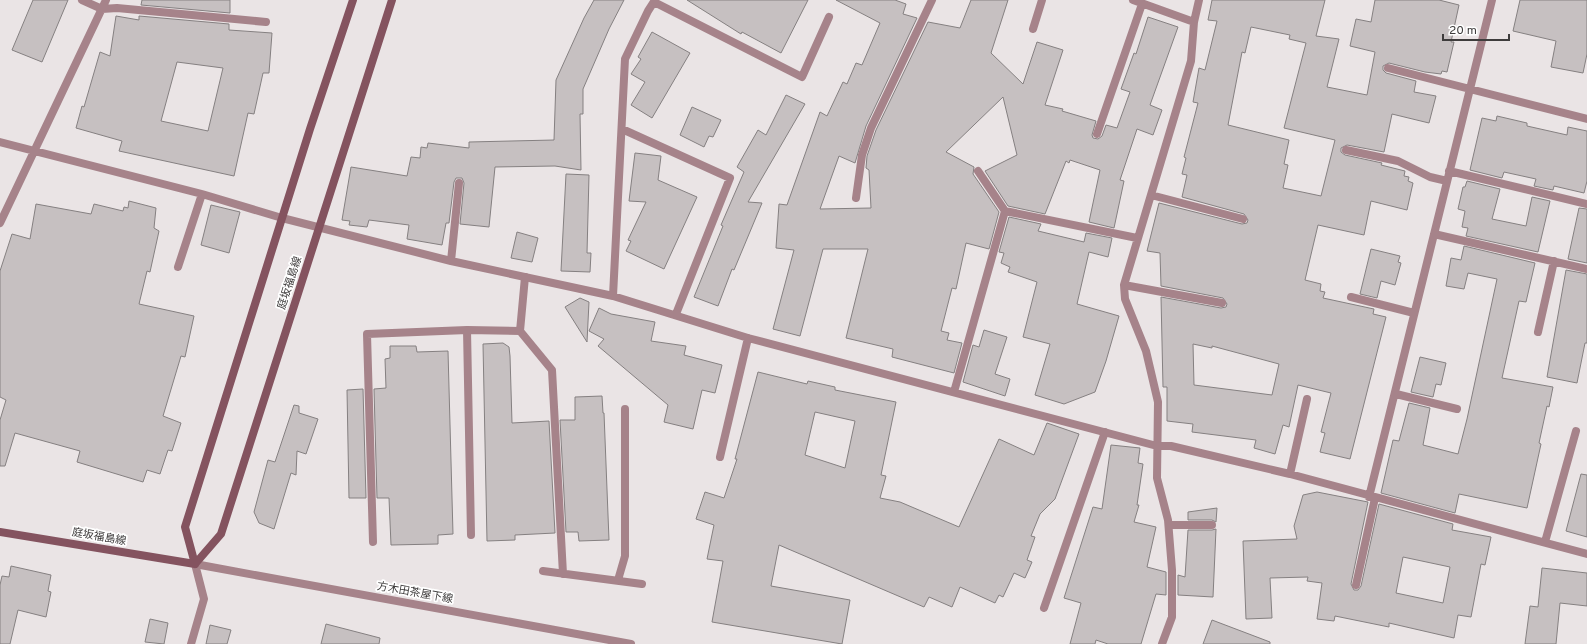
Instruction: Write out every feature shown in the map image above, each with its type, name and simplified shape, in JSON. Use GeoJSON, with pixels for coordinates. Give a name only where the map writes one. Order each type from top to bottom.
{"type":"FeatureCollection","features":[{"type":"Feature","properties":{"kind":"main road"},"geometry":{"type":"LineString","coordinates":[[195,564],[185,526],[282,218],[353,0]]}},
{"type":"Feature","properties":{"kind":"main road","name":"庭坂福島線"},"geometry":{"type":"LineString","coordinates":[[0,532],[195,564],[220,534],[392,0]]}},
{"type":"Feature","properties":{"kind":"street"},"geometry":{"type":"LineString","coordinates":[[82,0],[102,9],[118,8],[266,22]]}},
{"type":"Feature","properties":{"kind":"street"},"geometry":{"type":"LineString","coordinates":[[0,222],[106,0]]}},
{"type":"Feature","properties":{"kind":"street"},"geometry":{"type":"LineString","coordinates":[[856,198],[862,155],[871,128],[932,0]]}},
{"type":"Feature","properties":{"kind":"street"},"geometry":{"type":"LineString","coordinates":[[1033,29],[1042,0]]}},
{"type":"Feature","properties":{"kind":"street"},"geometry":{"type":"LineString","coordinates":[[1133,0],[1194,22]]}},
{"type":"Feature","properties":{"kind":"street"},"geometry":{"type":"LineString","coordinates":[[1162,644],[1172,617],[1172,570],[1169,525],[1157,478],[1158,402],[1146,351],[1125,299],[1124,285],[1191,61],[1194,22],[1199,0]]}},
{"type":"Feature","properties":{"kind":"street"},"geometry":{"type":"LineString","coordinates":[[1356,585],[1372,498],[1414,313],[1491,0]]}},
{"type":"Feature","properties":{"kind":"street"},"geometry":{"type":"LineString","coordinates":[[613,296],[625,59],[648,11],[655,1],[802,76],[829,17]]}},
{"type":"Feature","properties":{"kind":"street"},"geometry":{"type":"LineString","coordinates":[[1097,134],[1142,4]]}},
{"type":"Feature","properties":{"kind":"street"},"geometry":{"type":"LineString","coordinates":[[1388,68],[1587,119]]}},
{"type":"Feature","properties":{"kind":"street"},"geometry":{"type":"LineString","coordinates":[[622,129],[730,178],[676,314]]}},
{"type":"Feature","properties":{"kind":"street"},"geometry":{"type":"LineString","coordinates":[[0,142],[202,194],[282,218],[451,261],[613,296],[676,314],[748,338],[1157,446],[1171,446],[1290,474],[1372,498],[1587,554]]}},
{"type":"Feature","properties":{"kind":"street"},"geometry":{"type":"LineString","coordinates":[[1346,150],[1398,161],[1430,177],[1446,181]]}},
{"type":"Feature","properties":{"kind":"street"},"geometry":{"type":"LineString","coordinates":[[978,171],[1005,211],[1137,238]]}},
{"type":"Feature","properties":{"kind":"street"},"geometry":{"type":"LineString","coordinates":[[1449,171],[1587,204]]}},
{"type":"Feature","properties":{"kind":"street"},"geometry":{"type":"LineString","coordinates":[[451,261],[459,183]]}},
{"type":"Feature","properties":{"kind":"street"},"geometry":{"type":"LineString","coordinates":[[178,267],[202,194]]}},
{"type":"Feature","properties":{"kind":"street"},"geometry":{"type":"LineString","coordinates":[[1151,195],[1243,219]]}},
{"type":"Feature","properties":{"kind":"street"},"geometry":{"type":"LineString","coordinates":[[954,392],[1005,211]]}},
{"type":"Feature","properties":{"kind":"street"},"geometry":{"type":"LineString","coordinates":[[1434,234],[1587,269]]}},
{"type":"Feature","properties":{"kind":"street"},"geometry":{"type":"LineString","coordinates":[[1538,332],[1554,261]]}},
{"type":"Feature","properties":{"kind":"street"},"geometry":{"type":"LineString","coordinates":[[525,277],[520,331],[552,370],[563,574]]}},
{"type":"Feature","properties":{"kind":"street"},"geometry":{"type":"LineString","coordinates":[[1124,285],[1222,303]]}},
{"type":"Feature","properties":{"kind":"street"},"geometry":{"type":"LineString","coordinates":[[1351,297],[1414,313]]}},
{"type":"Feature","properties":{"kind":"street"},"geometry":{"type":"LineString","coordinates":[[373,542],[367,334],[467,330],[520,331]]}},
{"type":"Feature","properties":{"kind":"street"},"geometry":{"type":"LineString","coordinates":[[467,330],[471,535]]}},
{"type":"Feature","properties":{"kind":"street"},"geometry":{"type":"LineString","coordinates":[[720,457],[748,338]]}},
{"type":"Feature","properties":{"kind":"street"},"geometry":{"type":"LineString","coordinates":[[1396,394],[1457,409]]}},
{"type":"Feature","properties":{"kind":"street"},"geometry":{"type":"LineString","coordinates":[[1290,474],[1307,399]]}},
{"type":"Feature","properties":{"kind":"street"},"geometry":{"type":"LineString","coordinates":[[618,580],[625,556],[625,409]]}},
{"type":"Feature","properties":{"kind":"street"},"geometry":{"type":"LineString","coordinates":[[1544,542],[1576,431]]}},
{"type":"Feature","properties":{"kind":"street"},"geometry":{"type":"LineString","coordinates":[[1044,608],[1105,432]]}},
{"type":"Feature","properties":{"kind":"street"},"geometry":{"type":"LineString","coordinates":[[1169,525],[1212,525]]}},
{"type":"Feature","properties":{"kind":"street"},"geometry":{"type":"LineString","coordinates":[[191,644],[204,599],[195,564]]}},
{"type":"Feature","properties":{"kind":"street","name":"方木田茶屋下線"},"geometry":{"type":"LineString","coordinates":[[195,564],[631,644]]}},
{"type":"Feature","properties":{"kind":"street"},"geometry":{"type":"LineString","coordinates":[[543,571],[642,584]]}},
{"type":"Feature","properties":{"kind":"building"},"geometry":{"type":"Polygon","coordinates":[[[33,0],[68,0],[42,62],[12,50],[33,0]]]}},
{"type":"Feature","properties":{"kind":"building"},"geometry":{"type":"Polygon","coordinates":[[[142,0],[230,0],[230,13],[141,5],[142,0]]]}},
{"type":"Feature","properties":{"kind":"building"},"geometry":{"type":"Polygon","coordinates":[[[594,0],[624,0],[609,29],[583,89],[583,114],[580,114],[581,170],[555,166],[495,167],[489,227],[460,224],[464,183],[462,178],[456,178],[454,182],[449,223],[446,223],[442,245],[407,239],[409,225],[369,220],[367,227],[349,225],[350,221],[342,220],[351,167],[407,176],[411,157],[420,158],[421,147],[427,148],[428,143],[469,148],[469,142],[554,140],[556,80],[584,18],[594,0]]]}},
{"type":"Feature","properties":{"kind":"building"},"geometry":{"type":"Polygon","coordinates":[[[687,0],[808,0],[781,53],[742,32],[741,34],[687,0]]]}},
{"type":"Feature","properties":{"kind":"building"},"geometry":{"type":"Polygon","coordinates":[[[836,0],[895,0],[906,4],[903,14],[917,18],[866,126],[855,163],[839,156],[820,209],[871,208],[869,170],[866,168],[867,156],[876,130],[928,22],[960,28],[971,0],[1008,0],[991,53],[1023,84],[1037,42],[1063,50],[1045,105],[1063,109],[1062,111],[1096,121],[1092,135],[1093,138],[1098,139],[1102,136],[1106,125],[1117,128],[1130,92],[1121,89],[1134,53],[1136,54],[1148,17],[1178,27],[1150,105],[1162,110],[1153,135],[1137,129],[1120,180],[1124,181],[1114,228],[1089,222],[1100,170],[1070,160],[1069,163],[1066,161],[1045,214],[1008,206],[985,171],[1017,155],[1003,97],[946,152],[974,167],[973,174],[999,212],[989,249],[966,243],[956,289],[952,288],[941,331],[949,333],[947,340],[962,343],[954,373],[892,357],[893,349],[846,338],[868,249],[823,249],[800,336],[773,329],[794,250],[776,248],[779,204],[787,205],[820,112],[827,116],[843,82],[847,84],[856,63],[862,65],[880,23],[836,0]]]}},
{"type":"Feature","properties":{"kind":"building"},"geometry":{"type":"Polygon","coordinates":[[[1212,0],[1325,0],[1316,36],[1339,39],[1327,87],[1367,95],[1375,52],[1350,46],[1356,19],[1371,22],[1375,0],[1439,0],[1459,5],[1451,42],[1454,42],[1447,72],[1442,71],[1441,74],[1425,72],[1389,63],[1383,66],[1383,70],[1386,73],[1416,81],[1414,92],[1436,96],[1429,123],[1392,114],[1384,152],[1347,145],[1341,148],[1341,152],[1345,155],[1382,163],[1381,165],[1405,171],[1404,176],[1409,177],[1408,181],[1413,183],[1407,210],[1371,201],[1364,235],[1318,225],[1305,280],[1321,284],[1320,291],[1325,292],[1323,298],[1374,309],[1373,314],[1386,317],[1350,459],[1320,452],[1325,433],[1321,432],[1331,393],[1298,385],[1289,427],[1283,425],[1275,454],[1254,448],[1256,440],[1192,432],[1193,424],[1167,421],[1167,387],[1163,387],[1161,297],[1221,308],[1226,307],[1227,304],[1223,298],[1161,286],[1160,253],[1147,251],[1159,203],[1242,224],[1247,223],[1248,220],[1244,214],[1182,197],[1187,175],[1182,174],[1186,158],[1184,157],[1198,103],[1193,102],[1199,68],[1205,70],[1217,21],[1208,20],[1212,0]],[[1251,27],[1245,53],[1242,52],[1228,125],[1289,140],[1284,164],[1288,165],[1283,188],[1321,196],[1335,140],[1284,128],[1306,43],[1289,39],[1290,35],[1251,27]],[[1193,344],[1194,385],[1272,395],[1279,364],[1212,346],[1212,348],[1193,344]]]}},
{"type":"Feature","properties":{"kind":"building"},"geometry":{"type":"Polygon","coordinates":[[[1520,0],[1587,0],[1587,54],[1583,73],[1551,67],[1556,41],[1513,31],[1520,0]]]}},
{"type":"Feature","properties":{"kind":"building"},"geometry":{"type":"Polygon","coordinates":[[[116,16],[139,20],[139,16],[229,24],[229,30],[272,33],[269,73],[263,73],[254,114],[248,113],[234,176],[119,151],[122,141],[76,128],[82,106],[84,107],[100,52],[110,56],[116,16]],[[177,62],[161,121],[208,131],[223,68],[177,62]]]}},
{"type":"Feature","properties":{"kind":"building"},"geometry":{"type":"Polygon","coordinates":[[[652,32],[690,53],[652,118],[631,105],[645,82],[631,74],[641,59],[638,57],[652,32]]]}},
{"type":"Feature","properties":{"kind":"building"},"geometry":{"type":"Polygon","coordinates":[[[786,95],[805,104],[748,202],[762,203],[734,270],[732,269],[718,306],[694,297],[723,226],[721,225],[744,172],[737,167],[758,130],[766,135],[786,95]]]}},
{"type":"Feature","properties":{"kind":"building"},"geometry":{"type":"Polygon","coordinates":[[[692,107],[721,120],[713,137],[709,136],[704,147],[680,135],[692,107]]]}},
{"type":"Feature","properties":{"kind":"building"},"geometry":{"type":"Polygon","coordinates":[[[1497,116],[1527,123],[1527,126],[1567,135],[1568,127],[1587,131],[1587,181],[1584,193],[1554,186],[1553,190],[1534,186],[1536,179],[1504,172],[1502,178],[1470,170],[1482,118],[1496,121],[1497,116]]]}},
{"type":"Feature","properties":{"kind":"building"},"geometry":{"type":"Polygon","coordinates":[[[635,153],[661,156],[658,180],[697,197],[664,269],[626,251],[631,241],[628,240],[646,202],[629,201],[635,153]]]}},
{"type":"Feature","properties":{"kind":"building"},"geometry":{"type":"Polygon","coordinates":[[[566,174],[589,175],[587,253],[591,253],[590,272],[561,271],[566,174]]]}},
{"type":"Feature","properties":{"kind":"building"},"geometry":{"type":"Polygon","coordinates":[[[1467,181],[1500,189],[1492,219],[1526,226],[1532,197],[1550,201],[1538,252],[1466,236],[1468,228],[1462,227],[1465,211],[1458,209],[1463,187],[1465,187],[1467,181]]]}},
{"type":"Feature","properties":{"kind":"building"},"geometry":{"type":"Polygon","coordinates":[[[129,201],[156,208],[154,228],[159,231],[150,272],[147,271],[139,304],[194,316],[185,357],[181,356],[163,416],[181,423],[172,451],[168,450],[160,474],[147,470],[143,482],[77,462],[80,451],[15,433],[5,466],[0,466],[0,420],[6,400],[0,397],[0,271],[12,234],[30,239],[36,204],[91,214],[94,204],[123,211],[124,207],[128,208],[129,201]]]}},
{"type":"Feature","properties":{"kind":"building"},"geometry":{"type":"Polygon","coordinates":[[[211,205],[240,212],[229,253],[201,245],[211,205]]]}},
{"type":"Feature","properties":{"kind":"building"},"geometry":{"type":"Polygon","coordinates":[[[1579,208],[1587,209],[1587,263],[1568,259],[1579,208]]]}},
{"type":"Feature","properties":{"kind":"building"},"geometry":{"type":"Polygon","coordinates":[[[1009,217],[1041,224],[1038,231],[1084,242],[1086,233],[1112,238],[1108,257],[1089,252],[1077,304],[1119,316],[1095,392],[1064,404],[1035,395],[1050,344],[1023,337],[1037,282],[1008,272],[1010,267],[1001,263],[1004,253],[999,252],[1009,217]]]}},
{"type":"Feature","properties":{"kind":"building"},"geometry":{"type":"Polygon","coordinates":[[[517,232],[538,238],[532,262],[511,258],[517,232]]]}},
{"type":"Feature","properties":{"kind":"building"},"geometry":{"type":"Polygon","coordinates":[[[1464,246],[1535,263],[1526,302],[1519,301],[1502,378],[1553,387],[1549,407],[1547,406],[1539,443],[1541,444],[1527,508],[1459,494],[1455,513],[1381,493],[1393,440],[1399,441],[1409,403],[1430,408],[1423,445],[1458,454],[1497,279],[1468,273],[1464,289],[1446,286],[1451,258],[1461,260],[1464,246]]]}},
{"type":"Feature","properties":{"kind":"building"},"geometry":{"type":"Polygon","coordinates":[[[1371,249],[1400,256],[1398,262],[1401,263],[1395,285],[1381,281],[1377,298],[1360,294],[1371,249]]]}},
{"type":"Feature","properties":{"kind":"building"},"geometry":{"type":"Polygon","coordinates":[[[1566,270],[1587,274],[1587,343],[1585,343],[1577,383],[1547,377],[1566,270]]]}},
{"type":"Feature","properties":{"kind":"building"},"geometry":{"type":"Polygon","coordinates":[[[580,298],[589,302],[587,342],[565,307],[580,298]]]}},
{"type":"Feature","properties":{"kind":"building"},"geometry":{"type":"Polygon","coordinates":[[[599,308],[611,314],[655,322],[651,341],[686,346],[684,355],[722,365],[715,393],[702,390],[693,429],[664,422],[668,405],[598,346],[604,339],[589,331],[599,308]]]}},
{"type":"Feature","properties":{"kind":"building"},"geometry":{"type":"Polygon","coordinates":[[[984,330],[1007,337],[995,374],[1010,379],[1005,396],[963,382],[973,345],[979,347],[984,330]]]}},
{"type":"Feature","properties":{"kind":"building"},"geometry":{"type":"Polygon","coordinates":[[[503,343],[509,347],[512,423],[549,421],[555,533],[515,535],[515,540],[487,541],[483,344],[503,343]]]}},
{"type":"Feature","properties":{"kind":"building"},"geometry":{"type":"Polygon","coordinates":[[[390,346],[416,346],[417,352],[448,351],[453,534],[438,535],[438,544],[391,545],[389,498],[377,498],[374,389],[386,388],[385,359],[390,358],[390,346]]]}},
{"type":"Feature","properties":{"kind":"building"},"geometry":{"type":"Polygon","coordinates":[[[1420,357],[1446,363],[1441,385],[1436,384],[1433,397],[1411,392],[1420,357]]]}},
{"type":"Feature","properties":{"kind":"building"},"geometry":{"type":"Polygon","coordinates":[[[758,372],[807,384],[808,381],[835,387],[835,390],[896,402],[881,475],[886,476],[880,498],[900,502],[959,527],[999,439],[1034,455],[1047,423],[1079,434],[1055,499],[1040,514],[1031,536],[1035,537],[1027,560],[1032,562],[1025,578],[1014,573],[1003,597],[999,595],[995,603],[960,587],[952,607],[929,597],[924,607],[779,545],[771,586],[850,600],[842,644],[712,622],[723,561],[707,559],[714,525],[696,519],[705,492],[724,498],[737,459],[735,459],[758,372]],[[815,412],[805,455],[845,468],[855,421],[815,412]]]}},
{"type":"Feature","properties":{"kind":"building"},"geometry":{"type":"Polygon","coordinates":[[[363,389],[366,498],[349,498],[347,390],[363,389]]]}},
{"type":"Feature","properties":{"kind":"building"},"geometry":{"type":"Polygon","coordinates":[[[602,396],[609,540],[579,541],[578,532],[566,532],[560,420],[575,420],[575,397],[602,396]]]}},
{"type":"Feature","properties":{"kind":"building"},"geometry":{"type":"Polygon","coordinates":[[[294,405],[299,406],[299,413],[318,419],[306,454],[297,451],[296,475],[291,473],[274,529],[259,523],[254,512],[268,460],[275,462],[294,405]]]}},
{"type":"Feature","properties":{"kind":"building"},"geometry":{"type":"Polygon","coordinates":[[[1111,445],[1140,448],[1138,463],[1143,464],[1137,505],[1139,505],[1134,522],[1156,527],[1147,567],[1166,572],[1166,595],[1156,594],[1141,644],[1108,644],[1096,640],[1095,644],[1070,644],[1081,603],[1064,598],[1093,507],[1102,509],[1111,445]]]}},
{"type":"Feature","properties":{"kind":"building"},"geometry":{"type":"Polygon","coordinates":[[[1581,474],[1587,475],[1587,537],[1566,531],[1581,474]]]}},
{"type":"Feature","properties":{"kind":"building"},"geometry":{"type":"Polygon","coordinates":[[[1317,492],[1368,502],[1351,584],[1354,590],[1358,590],[1361,586],[1379,504],[1453,524],[1452,530],[1491,537],[1485,565],[1481,564],[1471,617],[1458,615],[1454,638],[1389,623],[1389,627],[1335,616],[1334,621],[1317,619],[1322,583],[1307,581],[1308,577],[1270,578],[1272,618],[1246,619],[1243,541],[1297,539],[1294,526],[1303,495],[1317,492]],[[1403,557],[1396,593],[1443,603],[1450,567],[1403,557]]]}},
{"type":"Feature","properties":{"kind":"building"},"geometry":{"type":"Polygon","coordinates":[[[1217,508],[1216,522],[1212,520],[1188,520],[1188,512],[1217,508]]]}},
{"type":"Feature","properties":{"kind":"building"},"geometry":{"type":"Polygon","coordinates":[[[1216,529],[1213,597],[1178,595],[1178,575],[1185,577],[1188,530],[1216,529]]]}},
{"type":"Feature","properties":{"kind":"building"},"geometry":{"type":"Polygon","coordinates":[[[11,566],[51,575],[48,591],[51,592],[46,617],[18,610],[10,644],[0,644],[0,585],[2,576],[9,577],[11,566]]]}},
{"type":"Feature","properties":{"kind":"building"},"geometry":{"type":"Polygon","coordinates":[[[1542,568],[1587,573],[1587,606],[1560,603],[1556,644],[1525,644],[1530,606],[1538,607],[1542,568]]]}},
{"type":"Feature","properties":{"kind":"building"},"geometry":{"type":"Polygon","coordinates":[[[150,619],[168,623],[164,644],[145,642],[150,619]]]}},
{"type":"Feature","properties":{"kind":"building"},"geometry":{"type":"Polygon","coordinates":[[[1212,620],[1270,642],[1270,644],[1203,644],[1212,620]]]}},
{"type":"Feature","properties":{"kind":"building"},"geometry":{"type":"Polygon","coordinates":[[[326,624],[380,638],[379,644],[321,644],[326,624]]]}},
{"type":"Feature","properties":{"kind":"building"},"geometry":{"type":"Polygon","coordinates":[[[210,625],[231,630],[227,644],[206,644],[210,625]]]}}]}
